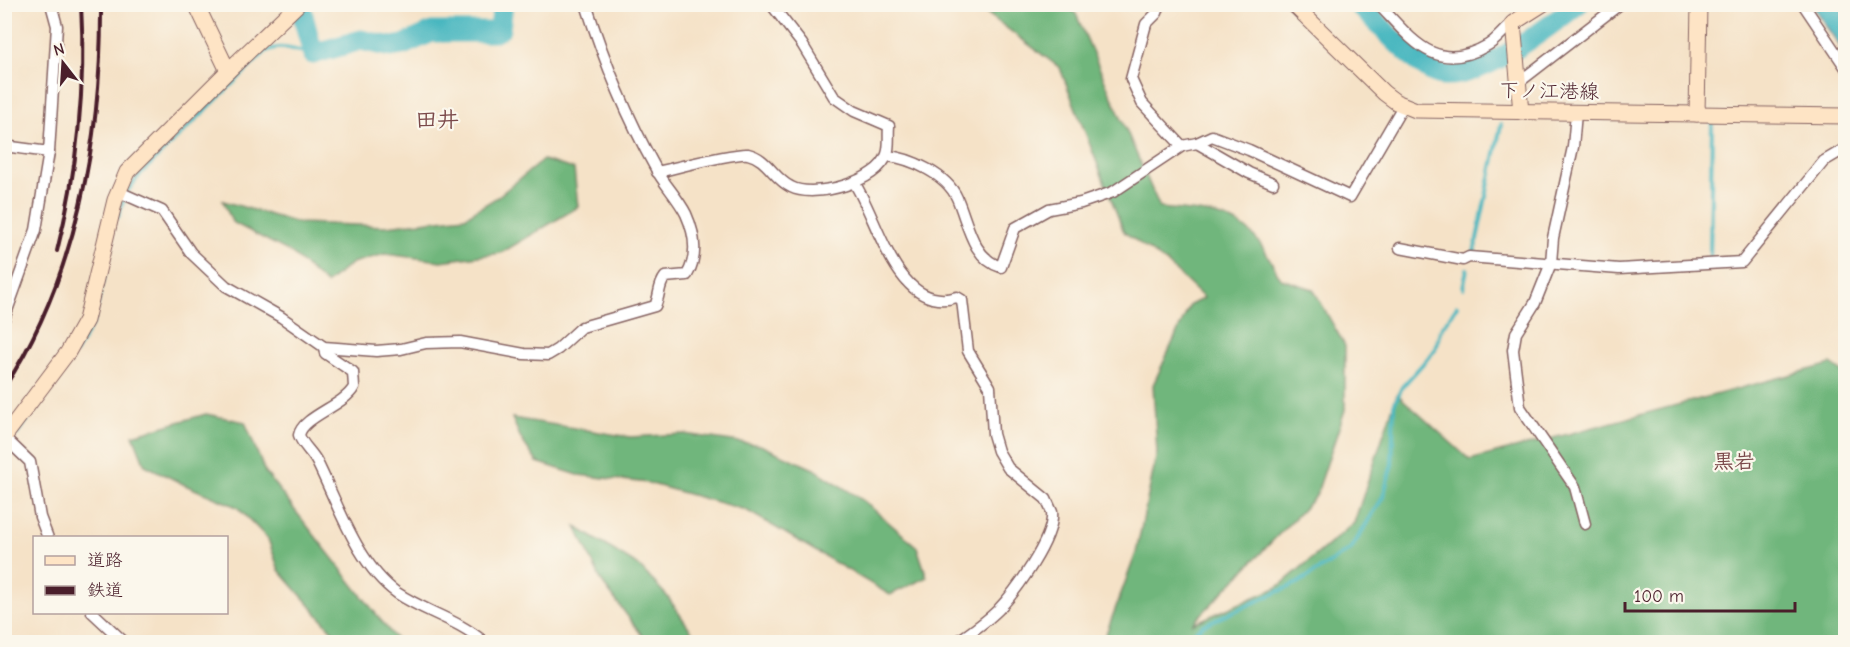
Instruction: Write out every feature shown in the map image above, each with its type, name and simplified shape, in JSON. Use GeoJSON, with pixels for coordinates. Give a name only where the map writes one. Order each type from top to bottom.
{"type":"FeatureCollection","features":[{"type":"Feature","properties":{"kind":"main road"},"geometry":{"type":"LineString","coordinates":[[196,4],[228,71]]}},
{"type":"Feature","properties":{"kind":"main road","name":"下ノ江港線"},"geometry":{"type":"LineString","coordinates":[[1293,4],[1378,88],[1403,106],[1429,111],[1845,116]]}},
{"type":"Feature","properties":{"kind":"main road"},"geometry":{"type":"LineString","coordinates":[[1521,112],[1513,25],[1543,4]]}},
{"type":"Feature","properties":{"kind":"main road"},"geometry":{"type":"LineString","coordinates":[[1697,114],[1699,4]]}},
{"type":"Feature","properties":{"kind":"main road"},"geometry":{"type":"LineString","coordinates":[[4,437],[68,352],[86,320],[123,194],[127,172],[295,7]]}},
{"type":"Feature","properties":{"kind":"street"},"geometry":{"type":"LineString","coordinates":[[4,319],[36,230],[49,152],[57,26],[51,4]]}},
{"type":"Feature","properties":{"kind":"street"},"geometry":{"type":"LineString","coordinates":[[123,194],[156,207],[167,215],[191,253],[226,286],[281,317],[324,347],[376,351],[401,349],[426,343],[460,342],[524,354],[548,354],[558,349],[582,327],[655,306],[660,296],[660,284],[665,277],[687,275],[695,262],[694,242],[686,214],[657,172],[611,75],[586,4]]}},
{"type":"Feature","properties":{"kind":"street"},"geometry":{"type":"LineString","coordinates":[[657,172],[746,154],[761,158],[779,180],[793,189],[813,192],[855,184],[869,176],[887,156],[889,126],[854,111],[834,97],[802,44],[771,4]]}},
{"type":"Feature","properties":{"kind":"street"},"geometry":{"type":"LineString","coordinates":[[1160,4],[1157,13],[1146,24],[1131,79],[1142,103],[1182,146]]}},
{"type":"Feature","properties":{"kind":"street"},"geometry":{"type":"LineString","coordinates":[[1378,4],[1425,51],[1441,56],[1462,54],[1484,47],[1513,25]]}},
{"type":"Feature","properties":{"kind":"street"},"geometry":{"type":"LineString","coordinates":[[1519,78],[1620,4]]}},
{"type":"Feature","properties":{"kind":"street"},"geometry":{"type":"LineString","coordinates":[[1803,4],[1845,68]]}},
{"type":"Feature","properties":{"kind":"street"},"geometry":{"type":"LineString","coordinates":[[887,156],[902,157],[946,183],[957,197],[978,249],[992,264],[1001,267],[1015,228],[1049,209],[1081,203],[1113,192],[1182,146],[1197,143],[1212,136],[1269,158],[1350,197],[1403,106]]}},
{"type":"Feature","properties":{"kind":"street"},"geometry":{"type":"LineString","coordinates":[[1576,113],[1573,147],[1553,238],[1551,263],[1534,303],[1516,333],[1514,362],[1520,406],[1575,487],[1585,524]]}},
{"type":"Feature","properties":{"kind":"street"},"geometry":{"type":"LineString","coordinates":[[1197,143],[1249,173],[1273,183]]}},
{"type":"Feature","properties":{"kind":"street"},"geometry":{"type":"LineString","coordinates":[[4,146],[49,152]]}},
{"type":"Feature","properties":{"kind":"street"},"geometry":{"type":"LineString","coordinates":[[1400,248],[1463,260],[1469,257],[1619,269],[1742,262],[1824,161],[1845,148]]}},
{"type":"Feature","properties":{"kind":"street"},"geometry":{"type":"LineString","coordinates":[[855,184],[901,275],[926,296],[947,300],[957,297],[962,300],[968,351],[990,387],[993,434],[998,451],[1008,468],[1046,499],[1052,512],[1041,547],[1026,573],[998,610],[957,642]]}},
{"type":"Feature","properties":{"kind":"street"},"geometry":{"type":"LineString","coordinates":[[324,347],[325,353],[353,372],[354,387],[348,395],[308,423],[300,435],[318,465],[335,507],[354,541],[389,585],[398,593],[459,623],[484,642]]}},
{"type":"Feature","properties":{"kind":"street"},"geometry":{"type":"LineString","coordinates":[[4,437],[30,462],[40,517],[48,536]]}},
{"type":"Feature","properties":{"kind":"street"},"geometry":{"type":"LineString","coordinates":[[94,614],[124,642]]}},
{"type":"Feature","properties":{"kind":"green space"},"geometry":{"type":"Polygon","coordinates":[[[976,5],[1066,5],[1076,14],[1160,208],[1216,215],[1246,229],[1261,246],[1281,279],[1313,289],[1345,346],[1345,410],[1316,496],[1192,624],[1278,587],[1354,523],[1397,394],[1470,460],[1831,364],[1845,374],[1845,642],[1103,642],[1136,553],[1157,453],[1153,385],[1190,305],[1204,298],[1168,264],[1124,232],[1060,68],[976,5]]]}},
{"type":"Feature","properties":{"kind":"green space"},"geometry":{"type":"Polygon","coordinates":[[[543,160],[574,169],[578,207],[501,253],[441,261],[385,254],[352,263],[326,284],[290,252],[232,222],[223,201],[298,223],[386,226],[465,217],[496,198],[543,160]]]}},
{"type":"Feature","properties":{"kind":"green space"},"geometry":{"type":"Polygon","coordinates":[[[206,414],[245,422],[265,472],[398,642],[342,642],[279,570],[268,539],[237,507],[145,465],[133,435],[206,414]]]}},
{"type":"Feature","properties":{"kind":"green space"},"geometry":{"type":"Polygon","coordinates":[[[512,418],[630,437],[684,434],[760,445],[816,470],[864,501],[917,547],[927,577],[890,595],[746,510],[648,483],[578,475],[537,462],[521,439],[512,418]]]}},
{"type":"Feature","properties":{"kind":"green space"},"geometry":{"type":"Polygon","coordinates":[[[576,527],[639,566],[667,596],[699,642],[647,642],[602,582],[576,527]]]}},
{"type":"Feature","properties":{"kind":"water"},"geometry":{"type":"Polygon","coordinates":[[[1812,5],[1843,5],[1845,54],[1812,5]]]}},
{"type":"Feature","properties":{"kind":"waterway"},"geometry":{"type":"LineString","coordinates":[[300,4],[313,54],[361,40],[391,47],[403,45],[432,32],[495,32],[500,29],[503,4]]}},
{"type":"Feature","properties":{"kind":"waterway"},"geometry":{"type":"LineString","coordinates":[[1358,4],[1415,60],[1433,72],[1448,75],[1467,72],[1508,53],[1578,4]]}},
{"type":"Feature","properties":{"kind":"waterway"},"geometry":{"type":"LineString","coordinates":[[118,217],[126,193],[141,173],[265,52],[283,48],[313,54]]}},
{"type":"Feature","properties":{"kind":"waterway"},"geometry":{"type":"LineString","coordinates":[[1710,259],[1712,124]]}},
{"type":"Feature","properties":{"kind":"waterway"},"geometry":{"type":"LineString","coordinates":[[1474,253],[1501,125]]}},
{"type":"Feature","properties":{"kind":"waterway"},"geometry":{"type":"LineString","coordinates":[[1463,288],[1467,269]]}},
{"type":"Feature","properties":{"kind":"waterway"},"geometry":{"type":"LineString","coordinates":[[75,353],[93,322],[105,271]]}},
{"type":"Feature","properties":{"kind":"waterway"},"geometry":{"type":"LineString","coordinates":[[1184,642],[1203,625],[1298,583],[1351,549],[1383,497],[1392,464],[1394,405],[1402,387],[1435,350],[1441,330],[1457,306]]}},
{"type":"Feature","properties":{"kind":"waterway"},"geometry":{"type":"LineString","coordinates":[[17,434],[46,393]]}},
{"type":"Feature","properties":{"kind":"railway"},"geometry":{"type":"LineString","coordinates":[[57,251],[75,160],[81,98],[81,4]]}},
{"type":"Feature","properties":{"kind":"railway"},"geometry":{"type":"LineString","coordinates":[[4,388],[29,345],[50,300],[67,252],[80,204],[97,104],[101,4]]}},
{"type":"Feature","properties":{"kind":"district","name":"田井"},"geometry":{"type":"Point","coordinates":[437,120]}},
{"type":"Feature","properties":{"kind":"district","name":"黒岩"},"geometry":{"type":"Point","coordinates":[1734,461]}}]}
